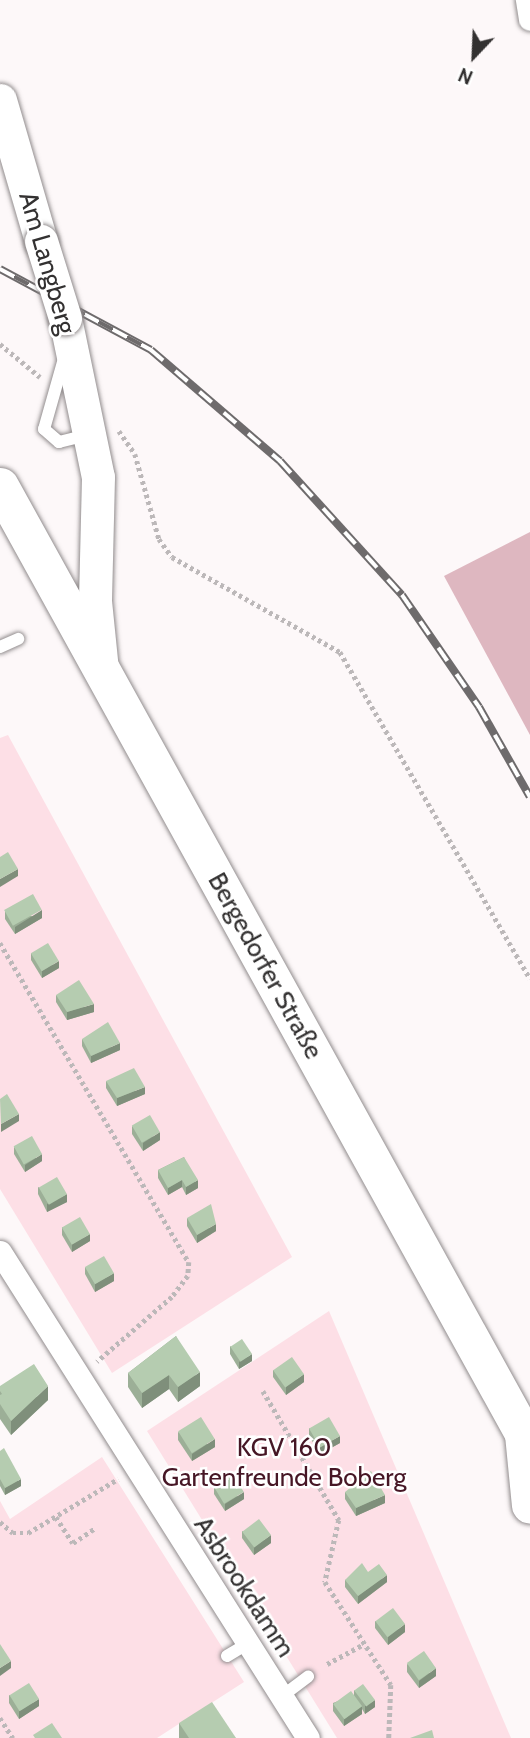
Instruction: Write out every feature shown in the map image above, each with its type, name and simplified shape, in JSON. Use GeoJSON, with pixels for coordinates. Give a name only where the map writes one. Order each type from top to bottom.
{"type":"FeatureCollection","features":[{"type":"Feature","properties":{"kind":"main road","name":"Bergedorfer Straße"},"geometry":{"type":"LineString","coordinates":[[0,486],[498,1387],[528,1434]]}},
{"type":"Feature","properties":{"kind":"main road"},"geometry":{"type":"LineString","coordinates":[[528,1434],[530,1505]]}},
{"type":"Feature","properties":{"kind":"street"},"geometry":{"type":"LineString","coordinates":[[527,0],[530,19]]}},
{"type":"Feature","properties":{"kind":"street","name":"Am Langberg"},"geometry":{"type":"LineString","coordinates":[[0,100],[68,330],[89,417],[103,672]]}},
{"type":"Feature","properties":{"kind":"street","name":"Asbrookdamm"},"geometry":{"type":"LineString","coordinates":[[0,1252],[77,1380],[308,1738]]}},
{"type":"Feature","properties":{"kind":"lane"},"geometry":{"type":"LineString","coordinates":[[68,330],[44,415],[49,436],[71,443],[89,417]]}},
{"type":"Feature","properties":{"kind":"lane"},"geometry":{"type":"LineString","coordinates":[[0,647],[18,639]]}},
{"type":"Feature","properties":{"kind":"lane"},"geometry":{"type":"LineString","coordinates":[[227,1657],[247,1644]]}},
{"type":"Feature","properties":{"kind":"lane"},"geometry":{"type":"LineString","coordinates":[[281,1697],[307,1677]]}},
{"type":"Feature","properties":{"kind":"path"},"geometry":{"type":"LineString","coordinates":[[0,344],[52,386]]}},
{"type":"Feature","properties":{"kind":"path"},"geometry":{"type":"LineString","coordinates":[[89,417],[124,436],[135,454],[159,539],[172,557],[340,652],[530,979]]}},
{"type":"Feature","properties":{"kind":"path"},"geometry":{"type":"LineString","coordinates":[[0,943],[189,1262],[188,1276],[172,1297],[77,1380]]}},
{"type":"Feature","properties":{"kind":"path"},"geometry":{"type":"LineString","coordinates":[[264,1391],[339,1520],[325,1582],[391,1685],[389,1738]]}},
{"type":"Feature","properties":{"kind":"path"},"geometry":{"type":"LineString","coordinates":[[0,1522],[13,1534],[28,1533],[134,1469]]}},
{"type":"Feature","properties":{"kind":"path"},"geometry":{"type":"LineString","coordinates":[[56,1517],[73,1543],[94,1529]]}},
{"type":"Feature","properties":{"kind":"path"},"geometry":{"type":"LineString","coordinates":[[327,1664],[364,1644]]}},
{"type":"Feature","properties":{"kind":"path"},"geometry":{"type":"LineString","coordinates":[[0,1718],[13,1738]]}},
{"type":"Feature","properties":{"kind":"green space","name":"KGV 160 Gartenfreunde Boberg"},"geometry":{"type":"Polygon","coordinates":[[[8,735],[292,1257],[112,1373],[0,1189],[0,738],[8,735]]]}},
{"type":"Feature","properties":{"kind":"green space","name":"KGV 160 Gartenfreunde Boberg"},"geometry":{"type":"Polygon","coordinates":[[[329,1311],[511,1738],[337,1738],[147,1431],[329,1311]]]}},
{"type":"Feature","properties":{"kind":"green space"},"geometry":{"type":"Polygon","coordinates":[[[102,1457],[244,1682],[157,1738],[0,1738],[0,1501],[10,1519],[102,1457]]]}},
{"type":"Feature","properties":{"kind":"shaded area"},"geometry":{"type":"Polygon","coordinates":[[[530,532],[530,735],[444,576],[530,532]]]}},
{"type":"Feature","properties":{"kind":"building"},"geometry":{"type":"Polygon","coordinates":[[[8,852],[18,869],[0,879],[0,857],[8,852]]]}},
{"type":"Feature","properties":{"kind":"building"},"geometry":{"type":"Polygon","coordinates":[[[33,894],[42,910],[13,926],[4,910],[33,894]]]}},
{"type":"Feature","properties":{"kind":"building"},"geometry":{"type":"Polygon","coordinates":[[[48,943],[59,961],[42,971],[31,953],[48,943]]]}},
{"type":"Feature","properties":{"kind":"building"},"geometry":{"type":"Polygon","coordinates":[[[79,980],[94,1004],[67,1012],[56,995],[79,980]]]}},
{"type":"Feature","properties":{"kind":"building"},"geometry":{"type":"Polygon","coordinates":[[[108,1022],[120,1043],[91,1056],[82,1039],[108,1022]]]}},
{"type":"Feature","properties":{"kind":"building"},"geometry":{"type":"Polygon","coordinates":[[[134,1068],[145,1087],[117,1098],[106,1081],[134,1068]]]}},
{"type":"Feature","properties":{"kind":"building"},"geometry":{"type":"Polygon","coordinates":[[[7,1094],[19,1114],[1,1124],[0,1099],[7,1094]]]}},
{"type":"Feature","properties":{"kind":"building"},"geometry":{"type":"Polygon","coordinates":[[[150,1115],[160,1132],[142,1143],[132,1126],[150,1115]]]}},
{"type":"Feature","properties":{"kind":"building"},"geometry":{"type":"Polygon","coordinates":[[[32,1136],[42,1154],[24,1165],[14,1146],[32,1136]]]}},
{"type":"Feature","properties":{"kind":"building"},"geometry":{"type":"Polygon","coordinates":[[[184,1157],[198,1180],[186,1187],[182,1180],[168,1188],[158,1170],[184,1157]]]}},
{"type":"Feature","properties":{"kind":"building"},"geometry":{"type":"Polygon","coordinates":[[[57,1177],[67,1194],[49,1205],[39,1188],[57,1177]]]}},
{"type":"Feature","properties":{"kind":"building"},"geometry":{"type":"Polygon","coordinates":[[[211,1204],[216,1224],[197,1235],[187,1218],[211,1204]]]}},
{"type":"Feature","properties":{"kind":"building"},"geometry":{"type":"Polygon","coordinates":[[[80,1217],[90,1234],[72,1245],[62,1228],[80,1217]]]}},
{"type":"Feature","properties":{"kind":"building"},"geometry":{"type":"Polygon","coordinates":[[[104,1256],[114,1273],[95,1284],[85,1267],[104,1256]]]}},
{"type":"Feature","properties":{"kind":"building"},"geometry":{"type":"Polygon","coordinates":[[[176,1336],[200,1372],[178,1387],[169,1375],[142,1393],[128,1373],[176,1336]]]}},
{"type":"Feature","properties":{"kind":"building"},"geometry":{"type":"Polygon","coordinates":[[[242,1339],[252,1354],[240,1362],[230,1347],[242,1339]]]}},
{"type":"Feature","properties":{"kind":"building"},"geometry":{"type":"Polygon","coordinates":[[[292,1357],[304,1374],[285,1387],[273,1370],[292,1357]]]}},
{"type":"Feature","properties":{"kind":"building"},"geometry":{"type":"Polygon","coordinates":[[[34,1364],[48,1386],[11,1421],[0,1404],[0,1386],[34,1364]]]}},
{"type":"Feature","properties":{"kind":"building"},"geometry":{"type":"Polygon","coordinates":[[[201,1417],[215,1439],[192,1453],[178,1431],[201,1417]]]}},
{"type":"Feature","properties":{"kind":"building"},"geometry":{"type":"Polygon","coordinates":[[[329,1417],[340,1436],[320,1448],[309,1428],[329,1417]]]}},
{"type":"Feature","properties":{"kind":"building"},"geometry":{"type":"Polygon","coordinates":[[[4,1448],[21,1479],[5,1488],[0,1479],[0,1451],[4,1448]]]}},
{"type":"Feature","properties":{"kind":"building"},"geometry":{"type":"Polygon","coordinates":[[[371,1471],[385,1495],[356,1508],[345,1492],[371,1471]]]}},
{"type":"Feature","properties":{"kind":"building"},"geometry":{"type":"Polygon","coordinates":[[[233,1474],[244,1492],[224,1504],[213,1486],[233,1474]]]}},
{"type":"Feature","properties":{"kind":"building"},"geometry":{"type":"Polygon","coordinates":[[[259,1519],[271,1535],[254,1548],[242,1532],[259,1519]]]}},
{"type":"Feature","properties":{"kind":"building"},"geometry":{"type":"Polygon","coordinates":[[[362,1563],[368,1572],[379,1564],[387,1575],[358,1596],[345,1580],[362,1563]]]}},
{"type":"Feature","properties":{"kind":"building"},"geometry":{"type":"Polygon","coordinates":[[[393,1608],[405,1624],[387,1637],[375,1621],[393,1608]]]}},
{"type":"Feature","properties":{"kind":"building"},"geometry":{"type":"Polygon","coordinates":[[[0,1644],[11,1661],[0,1668],[0,1644]]]}},
{"type":"Feature","properties":{"kind":"building"},"geometry":{"type":"Polygon","coordinates":[[[424,1651],[436,1668],[419,1680],[407,1663],[424,1651]]]}},
{"type":"Feature","properties":{"kind":"building"},"geometry":{"type":"Polygon","coordinates":[[[29,1683],[39,1699],[20,1711],[9,1695],[29,1683]]]}},
{"type":"Feature","properties":{"kind":"building"},"geometry":{"type":"Polygon","coordinates":[[[363,1684],[375,1700],[366,1707],[354,1691],[363,1684]]]}},
{"type":"Feature","properties":{"kind":"building"},"geometry":{"type":"Polygon","coordinates":[[[351,1691],[362,1706],[344,1719],[333,1704],[351,1691]]]}},
{"type":"Feature","properties":{"kind":"building"},"geometry":{"type":"Polygon","coordinates":[[[212,1702],[236,1738],[189,1738],[179,1723],[212,1702]]]}},
{"type":"Feature","properties":{"kind":"building"},"geometry":{"type":"Polygon","coordinates":[[[52,1723],[62,1738],[35,1738],[33,1735],[52,1723]]]}},
{"type":"Feature","properties":{"kind":"building"},"geometry":{"type":"Polygon","coordinates":[[[432,1730],[434,1738],[410,1738],[432,1730]]]}},
{"type":"Feature","properties":{"kind":"railway"},"geometry":{"type":"LineString","coordinates":[[0,269],[151,350],[280,461],[402,595],[479,707],[530,797]]}}]}
